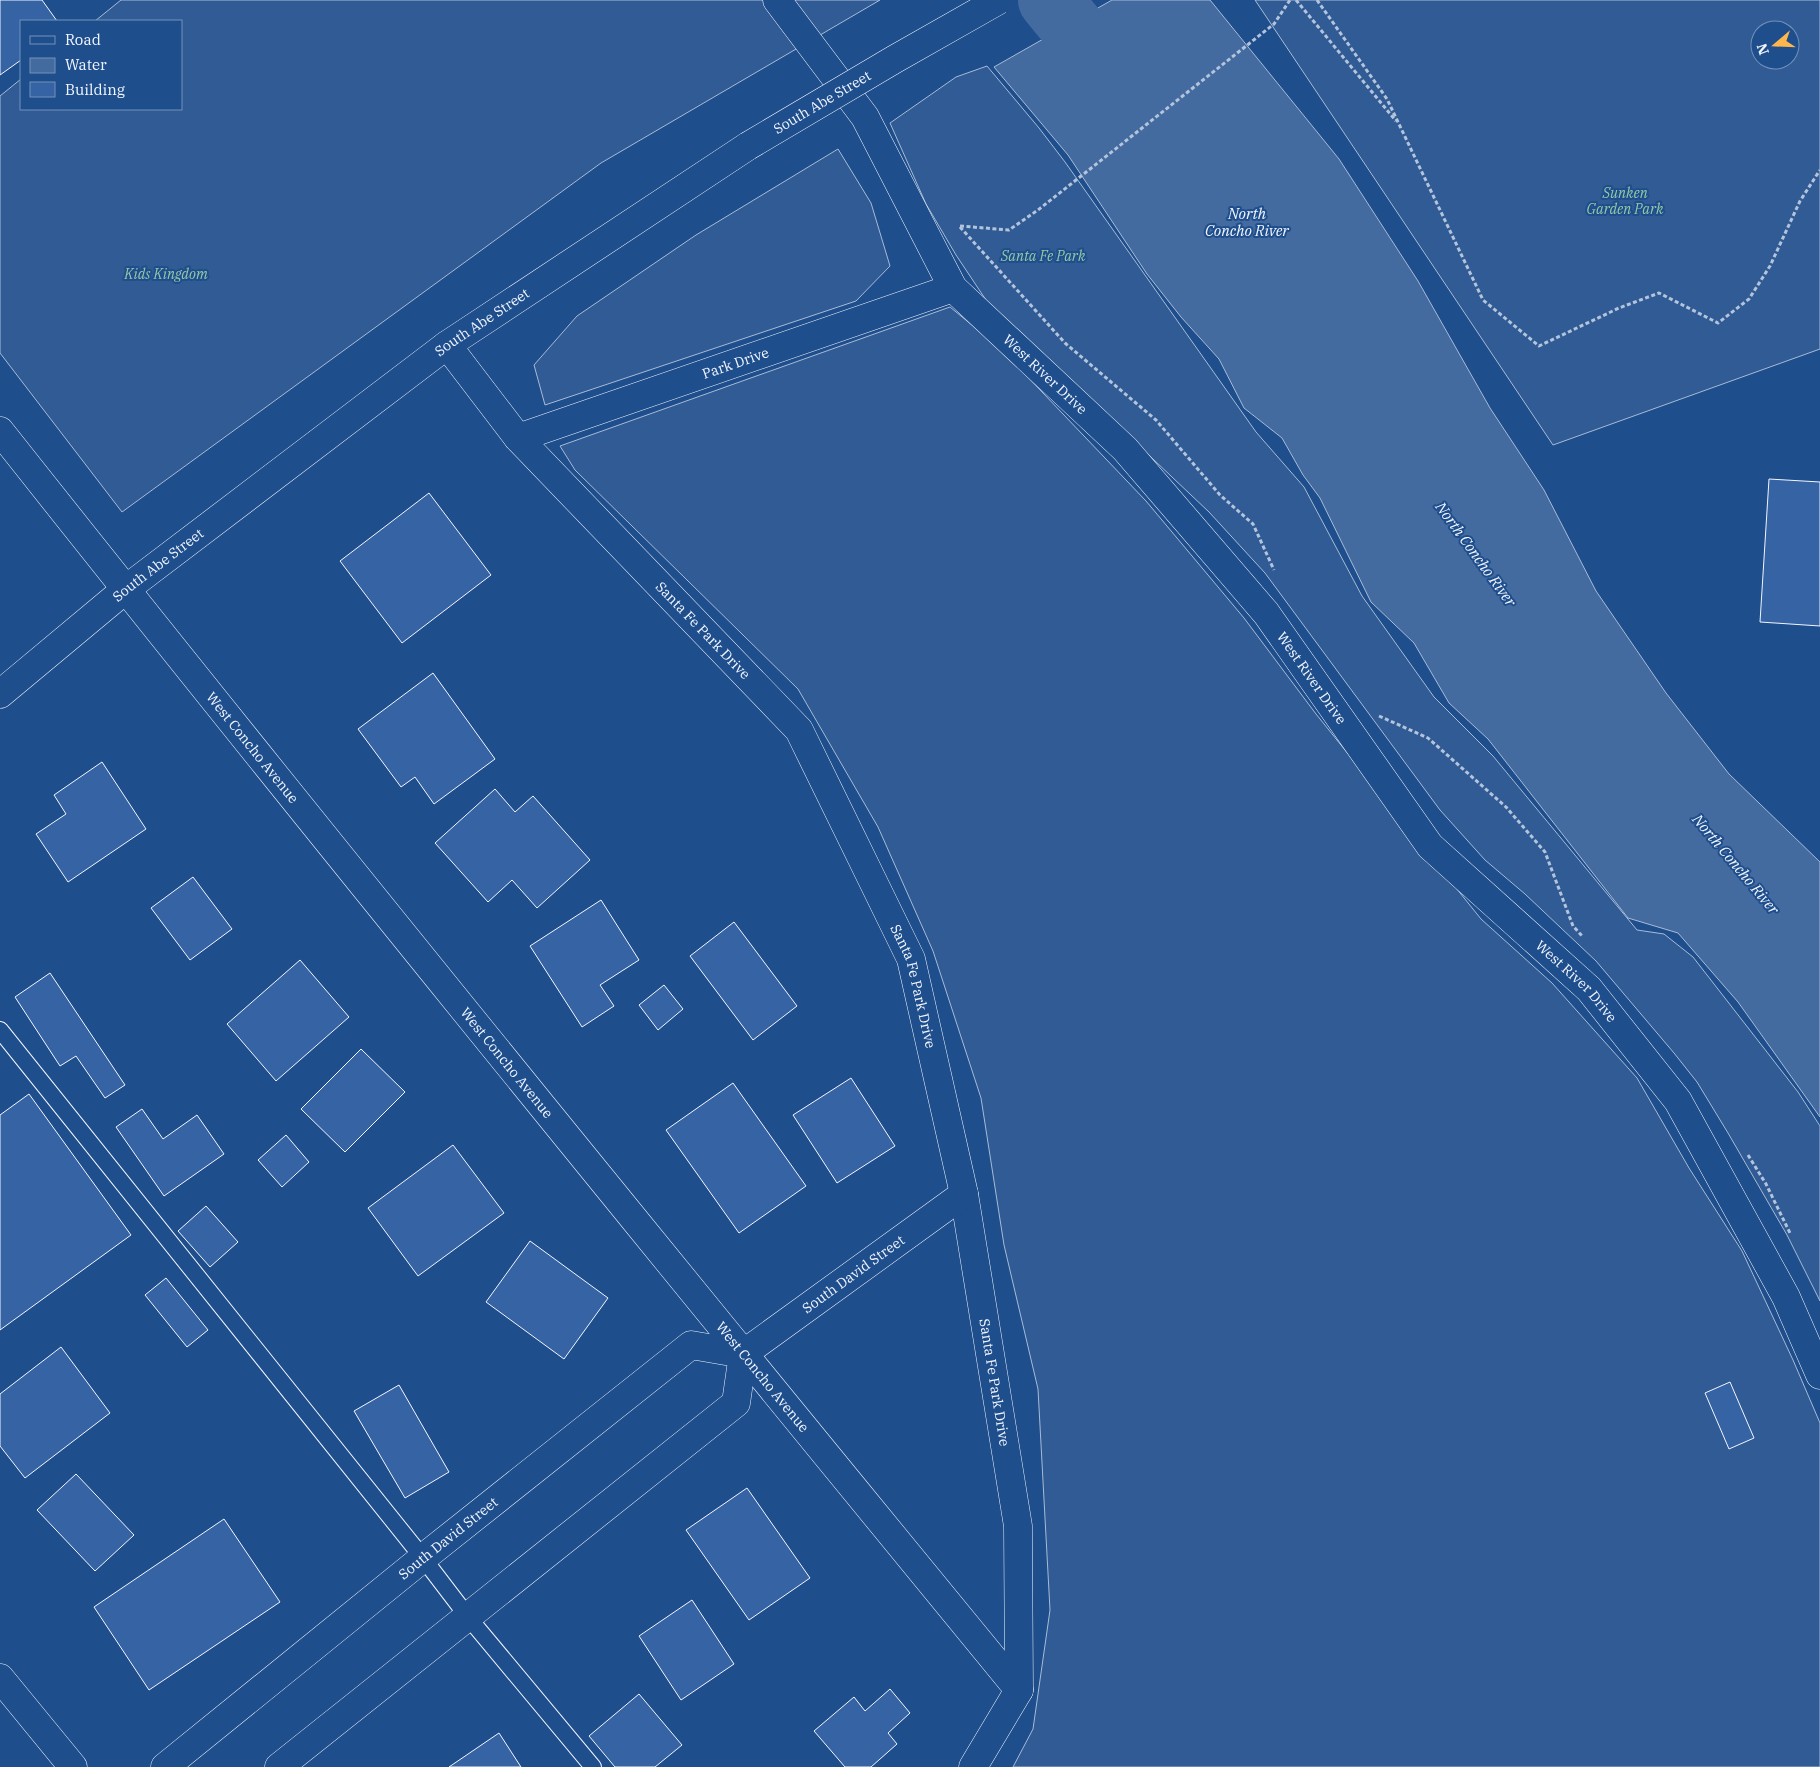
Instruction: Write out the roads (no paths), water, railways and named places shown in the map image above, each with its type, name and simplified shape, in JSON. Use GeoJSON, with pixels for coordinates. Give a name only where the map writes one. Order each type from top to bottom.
{"type":"FeatureCollection","features":[{"type":"Feature","properties":{"kind":"street","name":"West River Drive"},"geometry":{"type":"LineString","coordinates":[[777,0],[865,117],[953,288],[1125,449],[1266,613],[1430,846],[1589,989],[1678,1101],[1786,1297],[1820,1375]]}},
{"type":"Feature","properties":{"kind":"street","name":"South Abe Street"},"geometry":{"type":"LineString","coordinates":[[0,694],[126,590],[447,344],[748,146],[999,0]]}},
{"type":"Feature","properties":{"kind":"street","name":"Park Drive"},"geometry":{"type":"LineString","coordinates":[[518,438],[953,288]]}},
{"type":"Feature","properties":{"kind":"street","name":"Santa Fe Park Drive"},"geometry":{"type":"LineString","coordinates":[[447,344],[518,438],[799,730],[910,959],[964,1194],[1018,1526],[1019,1690]]}},
{"type":"Feature","properties":{"kind":"street","name":"West Concho Avenue"},"geometry":{"type":"LineString","coordinates":[[0,430],[126,590],[743,1354],[1019,1690]]}},
{"type":"Feature","properties":{"kind":"street","name":"South David Street"},"geometry":{"type":"LineString","coordinates":[[165,1767],[423,1558],[691,1345],[743,1354],[964,1194]]}},
{"type":"Feature","properties":{"kind":"street"},"geometry":{"type":"LineString","coordinates":[[279,1767],[736,1403],[743,1354]]}},
{"type":"Feature","properties":{"kind":"street"},"geometry":{"type":"LineString","coordinates":[[0,1678],[72,1767]]}},
{"type":"Feature","properties":{"kind":"street"},"geometry":{"type":"LineString","coordinates":[[973,1767],[1019,1690]]}},
{"type":"Feature","properties":{"kind":"lane"},"geometry":{"type":"LineString","coordinates":[[0,1030],[423,1558],[468,1618],[594,1767]]}},
{"type":"Feature","properties":{"kind":"water","name":"North Concho River"},"geometry":{"type":"Polygon","coordinates":[[[1112,0],[1210,0],[1339,159],[1418,281],[1490,408],[1544,490],[1596,591],[1666,693],[1729,774],[1820,862],[1820,1117],[1738,1002],[1678,933],[1628,918],[1488,739],[1449,703],[1414,643],[1371,602],[1320,498],[1303,475],[1282,438],[1244,408],[1219,359],[1181,317],[1147,274],[1068,155],[994,67],[1112,0]]]}},
{"type":"Feature","properties":{"kind":"waterway","name":"North Concho River"},"geometry":{"type":"LineString","coordinates":[[1050,0],[1126,93]]}},
{"type":"Feature","properties":{"kind":"park label","name":"Sunken Garden Park"},"geometry":{"type":"Point","coordinates":[1625,202]}},
{"type":"Feature","properties":{"kind":"park label","name":"Santa Fe Park"},"geometry":{"type":"Point","coordinates":[1043,256]}},
{"type":"Feature","properties":{"kind":"park label","name":"Kids Kingdom"},"geometry":{"type":"Point","coordinates":[166,274]}}]}
